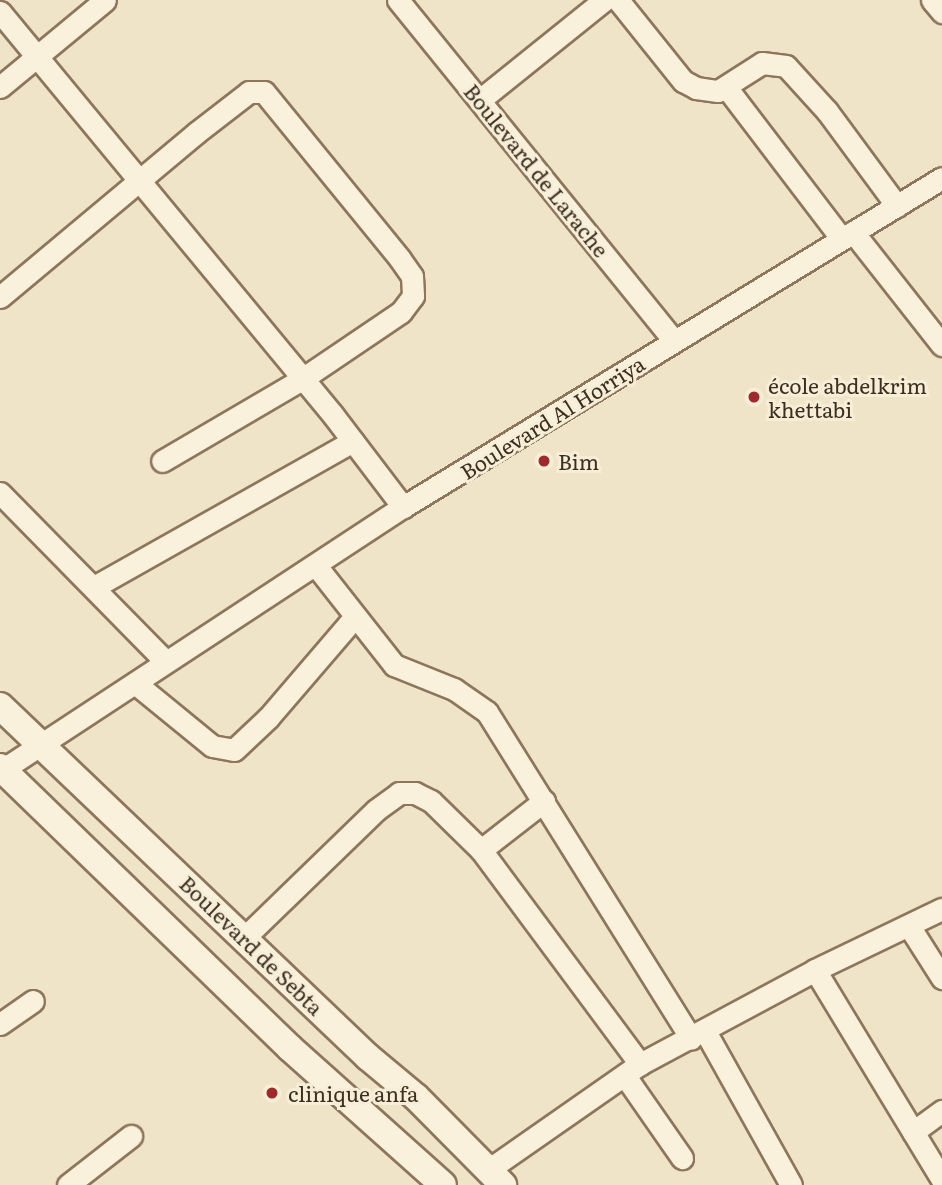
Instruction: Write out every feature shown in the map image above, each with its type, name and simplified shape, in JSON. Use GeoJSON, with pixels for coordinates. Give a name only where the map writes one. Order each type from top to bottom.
{"type":"FeatureCollection","features":[{"type":"Feature","properties":{"kind":"street"},"geometry":{"type":"LineString","coordinates":[[0,87],[105,0]]}},
{"type":"Feature","properties":{"kind":"street","name":"Boulevard de Larache"},"geometry":{"type":"LineString","coordinates":[[398,0],[481,99],[674,341]]}},
{"type":"Feature","properties":{"kind":"street"},"geometry":{"type":"LineString","coordinates":[[481,99],[604,0]]}},
{"type":"Feature","properties":{"kind":"street"},"geometry":{"type":"LineString","coordinates":[[618,0],[683,81],[707,91],[726,87],[762,63],[786,66],[827,111],[897,206]]}},
{"type":"Feature","properties":{"kind":"street"},"geometry":{"type":"LineString","coordinates":[[932,0],[942,12]]}},
{"type":"Feature","properties":{"kind":"street"},"geometry":{"type":"LineString","coordinates":[[0,12],[353,441],[403,507]]}},
{"type":"Feature","properties":{"kind":"street"},"geometry":{"type":"LineString","coordinates":[[726,87],[848,236],[942,345]]}},
{"type":"Feature","properties":{"kind":"street"},"geometry":{"type":"LineString","coordinates":[[0,297],[137,181],[249,92],[257,90],[269,97],[400,259],[415,286],[410,304],[302,379],[162,461]]}},
{"type":"Feature","properties":{"kind":"street","name":"Boulevard Al Horriya"},"geometry":{"type":"LineString","coordinates":[[1,768],[165,661],[317,567],[403,507],[942,178]]}},
{"type":"Feature","properties":{"kind":"street"},"geometry":{"type":"LineString","coordinates":[[94,587],[353,441]]}},
{"type":"Feature","properties":{"kind":"street"},"geometry":{"type":"LineString","coordinates":[[0,493],[165,661]]}},
{"type":"Feature","properties":{"kind":"street"},"geometry":{"type":"LineString","coordinates":[[317,567],[354,619],[394,665],[454,689],[487,712],[698,1034],[790,1185]]}},
{"type":"Feature","properties":{"kind":"street"},"geometry":{"type":"LineString","coordinates":[[135,683],[212,746],[234,750],[268,718],[354,619]]}},
{"type":"Feature","properties":{"kind":"street","name":"Boulevard de Sebta"},"geometry":{"type":"LineString","coordinates":[[0,706],[496,1177]]}},
{"type":"Feature","properties":{"kind":"street"},"geometry":{"type":"LineString","coordinates":[[1,768],[290,1048],[443,1185]]}},
{"type":"Feature","properties":{"kind":"street"},"geometry":{"type":"LineString","coordinates":[[245,937],[399,793],[431,801],[481,850],[632,1070],[682,1158]]}},
{"type":"Feature","properties":{"kind":"street"},"geometry":{"type":"LineString","coordinates":[[481,850],[544,801]]}},
{"type":"Feature","properties":{"kind":"street"},"geometry":{"type":"LineString","coordinates":[[496,1177],[632,1070],[815,970],[942,909]]}},
{"type":"Feature","properties":{"kind":"street"},"geometry":{"type":"LineString","coordinates":[[909,926],[942,978]]}},
{"type":"Feature","properties":{"kind":"street"},"geometry":{"type":"LineString","coordinates":[[815,970],[942,1180]]}},
{"type":"Feature","properties":{"kind":"street"},"geometry":{"type":"LineString","coordinates":[[0,1024],[33,1001]]}},
{"type":"Feature","properties":{"kind":"street"},"geometry":{"type":"LineString","coordinates":[[913,1132],[942,1111]]}},
{"type":"Feature","properties":{"kind":"street"},"geometry":{"type":"LineString","coordinates":[[68,1185],[131,1136]]}},
{"type":"Feature","properties":{"kind":"place","name":"école abdelkrim khettabi"},"geometry":{"type":"Point","coordinates":[754,397]}},
{"type":"Feature","properties":{"kind":"place","name":"Bim"},"geometry":{"type":"Point","coordinates":[544,461]}},
{"type":"Feature","properties":{"kind":"place","name":"clinique anfa"},"geometry":{"type":"Point","coordinates":[272,1093]}}]}
